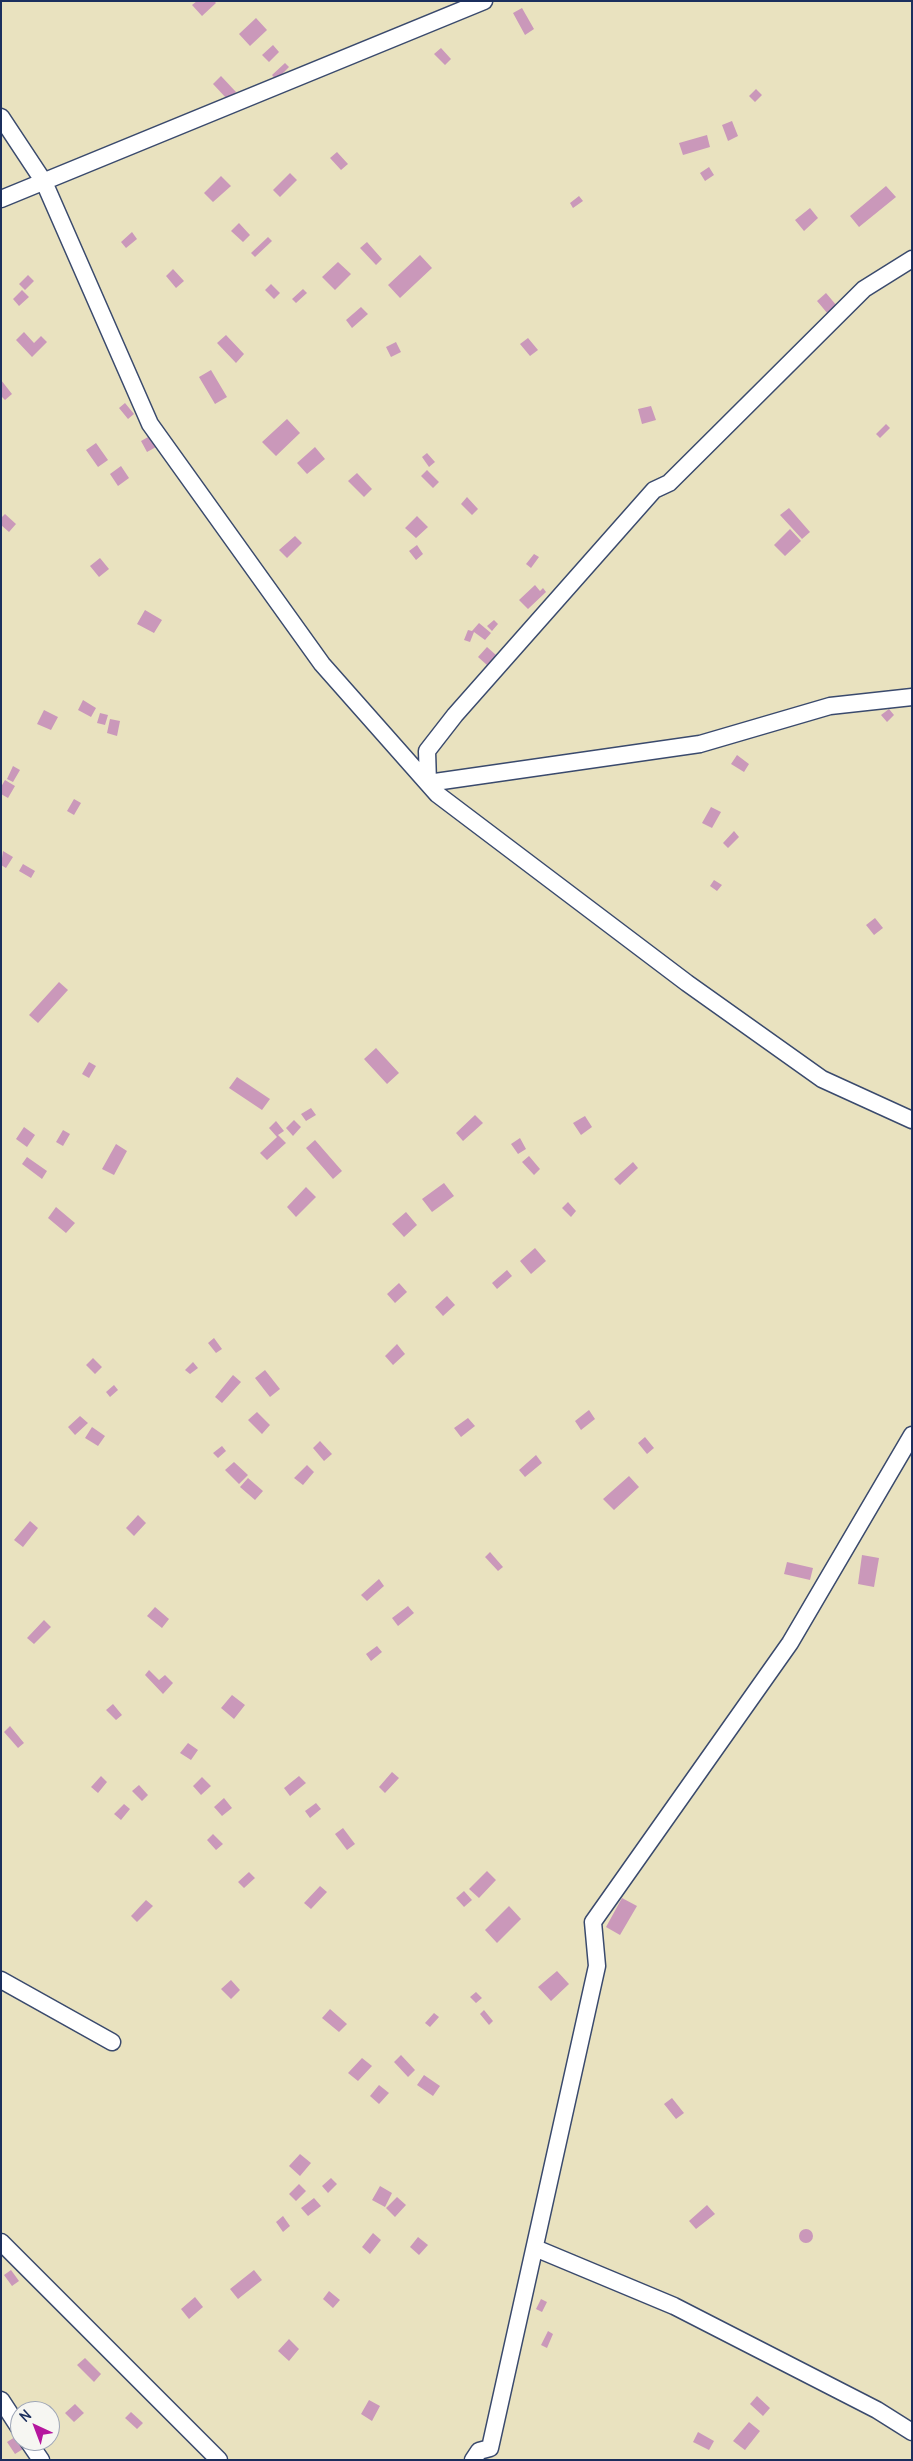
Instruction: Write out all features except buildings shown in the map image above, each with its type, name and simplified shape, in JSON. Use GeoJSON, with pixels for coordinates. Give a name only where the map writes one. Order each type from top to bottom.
{"type":"FeatureCollection","features":[{"type":"Feature","properties":{"kind":"street"},"geometry":{"type":"LineString","coordinates":[[1,199],[484,1]]}},
{"type":"Feature","properties":{"kind":"street"},"geometry":{"type":"LineString","coordinates":[[1,117],[44,182],[150,424],[322,664],[428,783],[445,800],[687,983],[822,1080],[912,1120]]}},
{"type":"Feature","properties":{"kind":"street"},"geometry":{"type":"LineString","coordinates":[[428,783],[428,751],[454,715],[654,490],[669,482],[864,289],[912,258]]}},
{"type":"Feature","properties":{"kind":"street"},"geometry":{"type":"LineString","coordinates":[[428,783],[700,744],[830,706],[912,697]]}},
{"type":"Feature","properties":{"kind":"street"},"geometry":{"type":"LineString","coordinates":[[481,2457],[490,2448],[596,1966],[593,1922],[790,1643],[912,1435]]}},
{"type":"Feature","properties":{"kind":"street"},"geometry":{"type":"LineString","coordinates":[[1,1980],[112,2042]]}},
{"type":"Feature","properties":{"kind":"street"},"geometry":{"type":"LineString","coordinates":[[1,2242],[219,2460]]}},
{"type":"Feature","properties":{"kind":"street"},"geometry":{"type":"LineString","coordinates":[[535,2248],[674,2306],[877,2410],[912,2432]]}},
{"type":"Feature","properties":{"kind":"street"},"geometry":{"type":"LineString","coordinates":[[1,2400],[10,2414]]}}]}
